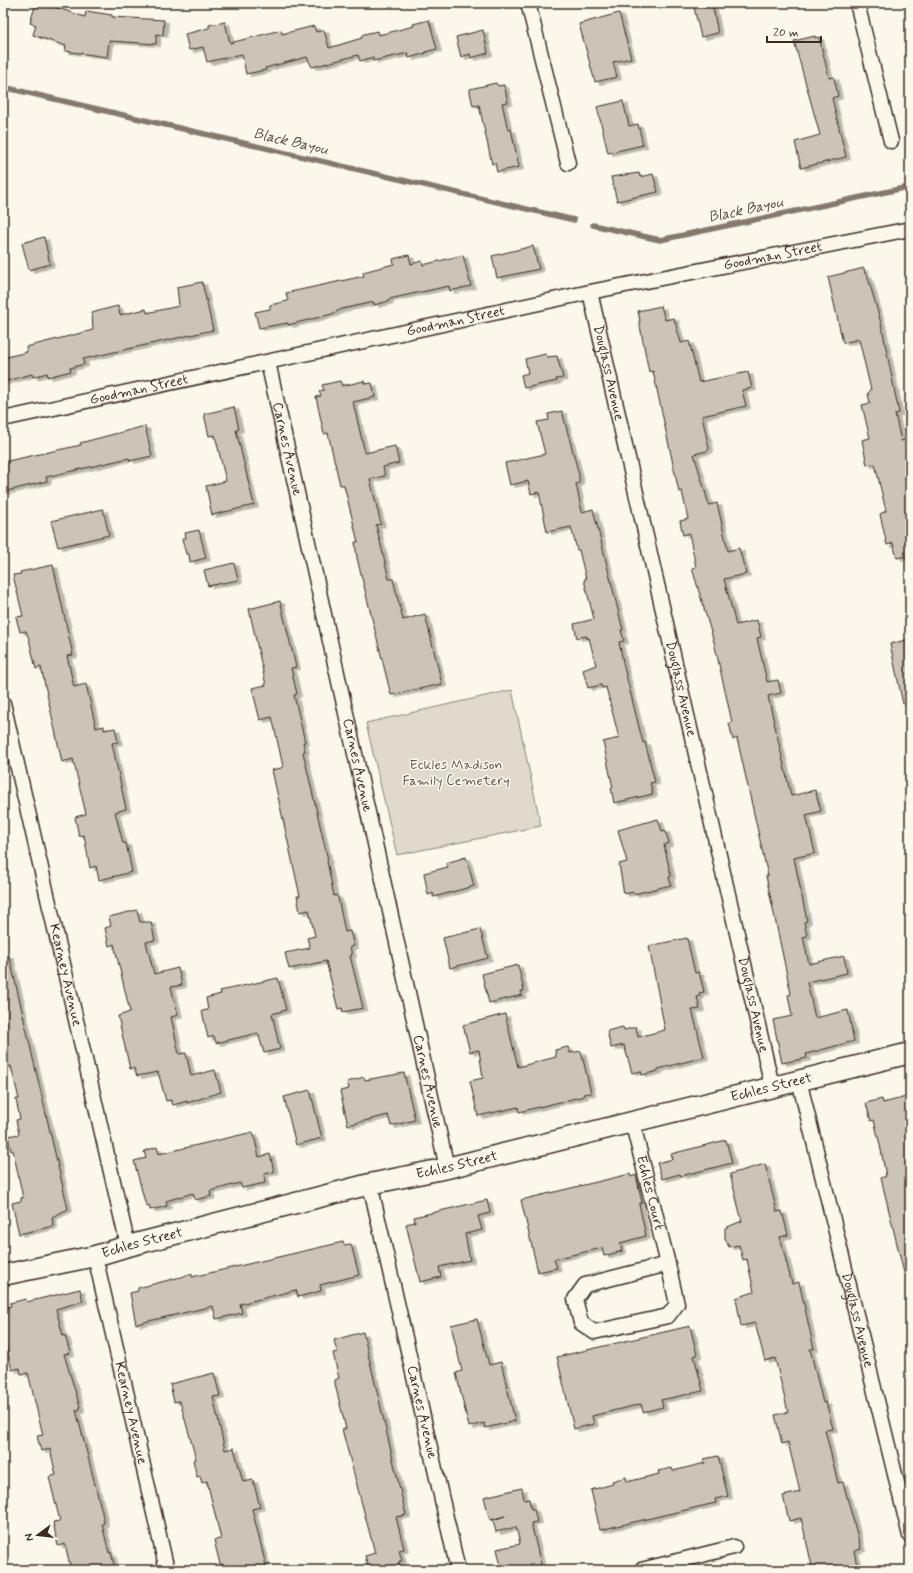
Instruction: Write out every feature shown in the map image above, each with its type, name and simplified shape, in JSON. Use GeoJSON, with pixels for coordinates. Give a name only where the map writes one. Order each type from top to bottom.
{"type":"FeatureCollection","features":[{"type":"Feature","properties":{"kind":"street"},"geometry":{"type":"LineString","coordinates":[[528,3],[568,163]]}},
{"type":"Feature","properties":{"kind":"street"},"geometry":{"type":"LineString","coordinates":[[857,3],[891,141]]}},
{"type":"Feature","properties":{"kind":"street","name":"Goodman Street"},"geometry":{"type":"LineString","coordinates":[[3,419],[590,292],[910,229]]}},
{"type":"Feature","properties":{"kind":"street","name":"Douglass Avenue"},"geometry":{"type":"LineString","coordinates":[[590,292],[772,1086]]}},
{"type":"Feature","properties":{"kind":"street","name":"Carnes Avenue"},"geometry":{"type":"LineString","coordinates":[[268,362],[447,1168]]}},
{"type":"Feature","properties":{"kind":"street","name":"Kearney Avenue"},"geometry":{"type":"LineString","coordinates":[[3,703],[128,1246]]}},
{"type":"Feature","properties":{"kind":"street","name":"Echles Street"},"geometry":{"type":"LineString","coordinates":[[3,1276],[95,1256],[128,1246],[370,1184],[447,1168],[772,1086],[910,1053]]}},
{"type":"Feature","properties":{"kind":"street","name":"Douglass Avenue"},"geometry":{"type":"LineString","coordinates":[[799,1080],[910,1536]]}},
{"type":"Feature","properties":{"kind":"street","name":"Echles Court"},"geometry":{"type":"LineString","coordinates":[[632,1121],[668,1264],[677,1304],[668,1316],[594,1332],[581,1323],[575,1299],[585,1285],[668,1264]]}},
{"type":"Feature","properties":{"kind":"street","name":"Carnes Avenue"},"geometry":{"type":"LineString","coordinates":[[370,1184],[458,1570]]}},
{"type":"Feature","properties":{"kind":"street","name":"Kearney Avenue"},"geometry":{"type":"LineString","coordinates":[[95,1256],[167,1570]]}},
{"type":"Feature","properties":{"kind":"street"},"geometry":{"type":"LineString","coordinates":[[641,1570],[734,1546]]}},
{"type":"Feature","properties":{"kind":"green space","name":"Eckles Madison Family Cemetery"},"geometry":{"type":"Polygon","coordinates":[[[512,690],[541,826],[397,855],[366,723],[512,690]]]}},
{"type":"Feature","properties":{"kind":"building"},"geometry":{"type":"Polygon","coordinates":[[[36,3],[53,3],[52,6],[85,17],[86,11],[112,15],[112,17],[164,20],[163,35],[156,34],[156,44],[109,41],[107,57],[65,51],[66,46],[33,35],[36,25],[30,23],[36,3]]]}},
{"type":"Feature","properties":{"kind":"building"},"geometry":{"type":"Polygon","coordinates":[[[693,3],[712,3],[718,33],[701,37],[693,3]]]}},
{"type":"Feature","properties":{"kind":"building"},"geometry":{"type":"Polygon","coordinates":[[[619,13],[631,58],[613,62],[617,77],[595,82],[579,24],[619,13]]]}},
{"type":"Feature","properties":{"kind":"building"},"geometry":{"type":"Polygon","coordinates":[[[429,20],[437,49],[425,52],[426,53],[409,58],[408,53],[373,61],[373,57],[360,61],[358,55],[312,67],[307,57],[265,68],[266,70],[246,74],[242,54],[207,62],[203,47],[189,50],[185,34],[209,28],[209,25],[225,22],[230,43],[281,30],[282,34],[314,26],[316,32],[324,30],[329,48],[362,38],[361,36],[364,34],[378,31],[379,35],[414,26],[413,24],[429,20]]]}},
{"type":"Feature","properties":{"kind":"building"},"geometry":{"type":"Polygon","coordinates":[[[483,30],[488,53],[471,58],[470,54],[461,57],[456,37],[483,30]]]}},
{"type":"Feature","properties":{"kind":"building"},"geometry":{"type":"Polygon","coordinates":[[[815,36],[815,38],[819,37],[829,78],[834,77],[838,96],[832,98],[846,157],[801,168],[795,142],[820,135],[794,41],[815,36]]]}},
{"type":"Feature","properties":{"kind":"building"},"geometry":{"type":"Polygon","coordinates":[[[496,83],[498,86],[504,85],[508,102],[502,103],[508,130],[511,129],[519,167],[497,172],[495,163],[492,164],[479,105],[473,106],[470,92],[470,89],[496,83]]]}},
{"type":"Feature","properties":{"kind":"building"},"geometry":{"type":"Polygon","coordinates":[[[623,101],[629,126],[638,124],[643,145],[608,153],[597,107],[623,101]]]}},
{"type":"Feature","properties":{"kind":"building"},"geometry":{"type":"Polygon","coordinates":[[[639,173],[640,177],[653,174],[658,192],[617,201],[611,177],[639,173]]]}},
{"type":"Feature","properties":{"kind":"building"},"geometry":{"type":"Polygon","coordinates":[[[44,237],[50,264],[29,270],[22,243],[44,237]]]}},
{"type":"Feature","properties":{"kind":"building"},"geometry":{"type":"Polygon","coordinates":[[[533,246],[539,269],[497,278],[492,256],[533,246]]]}},
{"type":"Feature","properties":{"kind":"building"},"geometry":{"type":"Polygon","coordinates":[[[409,255],[411,264],[422,261],[423,265],[463,255],[471,286],[450,291],[449,286],[389,299],[389,301],[374,305],[374,302],[342,309],[332,314],[288,325],[288,323],[259,328],[255,312],[270,309],[270,305],[288,301],[286,293],[364,276],[363,272],[394,264],[393,259],[409,255]]]}},
{"type":"Feature","properties":{"kind":"building"},"geometry":{"type":"Polygon","coordinates":[[[864,268],[881,323],[899,413],[895,414],[901,441],[910,439],[910,555],[897,558],[893,543],[887,545],[880,514],[886,511],[875,464],[867,465],[862,440],[870,438],[862,405],[870,403],[868,393],[871,390],[859,339],[843,343],[828,277],[864,268]]]}},
{"type":"Feature","properties":{"kind":"building"},"geometry":{"type":"Polygon","coordinates":[[[202,282],[213,330],[83,359],[84,364],[70,368],[71,371],[48,377],[47,373],[33,377],[32,374],[3,382],[3,358],[27,352],[26,347],[93,330],[92,313],[118,306],[120,315],[146,309],[147,313],[179,306],[177,287],[202,282]]]}},
{"type":"Feature","properties":{"kind":"building"},"geometry":{"type":"Polygon","coordinates":[[[661,306],[665,320],[674,318],[681,343],[689,341],[699,382],[748,372],[752,388],[742,390],[746,406],[702,416],[709,449],[707,451],[694,454],[709,505],[717,503],[728,551],[739,548],[746,574],[724,579],[736,625],[757,620],[761,637],[757,638],[767,682],[778,680],[781,693],[768,696],[791,796],[815,790],[821,811],[806,815],[815,853],[794,858],[807,921],[804,922],[807,936],[803,937],[809,964],[844,956],[847,973],[807,982],[815,1018],[848,1010],[854,1041],[806,1054],[807,1058],[782,1063],[773,1020],[792,1016],[788,995],[791,994],[766,876],[768,876],[737,738],[733,740],[729,723],[732,722],[714,642],[692,568],[696,567],[689,533],[683,535],[680,521],[688,519],[682,491],[679,492],[653,371],[649,372],[639,321],[638,311],[661,306]]]}},
{"type":"Feature","properties":{"kind":"building"},"geometry":{"type":"Polygon","coordinates":[[[546,354],[547,357],[557,356],[563,378],[556,379],[557,381],[524,388],[521,375],[528,373],[525,359],[546,354]]]}},
{"type":"Feature","properties":{"kind":"building"},"geometry":{"type":"Polygon","coordinates":[[[340,381],[342,386],[364,381],[365,384],[372,383],[375,397],[353,402],[365,453],[395,446],[399,463],[383,467],[385,476],[370,479],[381,524],[376,525],[389,579],[393,579],[403,620],[425,614],[442,684],[391,695],[357,558],[355,542],[358,542],[344,485],[340,485],[328,433],[324,434],[316,397],[321,396],[319,391],[324,390],[322,385],[340,381]]]}},
{"type":"Feature","properties":{"kind":"building"},"geometry":{"type":"Polygon","coordinates":[[[234,407],[239,429],[236,430],[254,505],[212,515],[206,486],[226,481],[215,435],[209,436],[204,414],[234,407]]]}},
{"type":"Feature","properties":{"kind":"building"},"geometry":{"type":"Polygon","coordinates":[[[562,411],[579,475],[579,483],[576,484],[582,512],[593,509],[623,630],[621,630],[624,641],[619,642],[624,667],[643,743],[645,742],[655,782],[650,783],[653,794],[614,803],[611,788],[613,788],[603,742],[619,738],[606,687],[602,688],[601,685],[588,688],[583,670],[596,665],[589,638],[587,639],[587,636],[577,638],[574,624],[594,619],[584,580],[586,579],[579,550],[577,550],[571,527],[547,532],[539,492],[531,494],[528,481],[510,485],[505,463],[545,454],[537,422],[549,420],[548,414],[562,411]]]}},
{"type":"Feature","properties":{"kind":"building"},"geometry":{"type":"Polygon","coordinates":[[[145,426],[152,456],[130,461],[129,458],[46,477],[47,481],[3,492],[3,462],[81,445],[80,443],[145,426]]]}},
{"type":"Feature","properties":{"kind":"building"},"geometry":{"type":"Polygon","coordinates":[[[103,509],[109,535],[58,547],[51,521],[103,509]]]}},
{"type":"Feature","properties":{"kind":"building"},"geometry":{"type":"Polygon","coordinates":[[[199,530],[206,558],[190,562],[189,554],[186,554],[182,539],[186,538],[185,533],[199,530]]]}},
{"type":"Feature","properties":{"kind":"building"},"geometry":{"type":"Polygon","coordinates":[[[234,563],[238,580],[208,586],[204,570],[234,563]]]}},
{"type":"Feature","properties":{"kind":"building"},"geometry":{"type":"Polygon","coordinates":[[[53,565],[73,655],[67,656],[74,687],[86,684],[96,728],[104,726],[104,730],[115,728],[118,742],[112,743],[126,809],[115,812],[123,843],[126,843],[132,872],[99,880],[96,866],[90,868],[84,835],[79,836],[75,817],[86,814],[73,759],[62,762],[41,667],[36,669],[26,631],[20,632],[16,617],[23,616],[13,575],[21,574],[20,572],[53,565]]]}},
{"type":"Feature","properties":{"kind":"building"},"geometry":{"type":"Polygon","coordinates":[[[280,601],[296,667],[291,668],[297,694],[294,695],[305,742],[303,742],[305,751],[303,752],[328,860],[334,896],[336,895],[338,898],[345,932],[350,931],[354,946],[350,947],[352,955],[350,956],[363,1008],[343,1012],[342,1008],[338,1009],[326,961],[289,969],[285,953],[310,948],[307,938],[315,936],[309,910],[300,912],[297,896],[300,896],[272,770],[283,766],[272,717],[260,720],[252,688],[266,685],[249,609],[280,601]]]}},
{"type":"Feature","properties":{"kind":"building"},"geometry":{"type":"Polygon","coordinates":[[[910,639],[910,703],[903,704],[890,644],[910,639]]]}},
{"type":"Feature","properties":{"kind":"building"},"geometry":{"type":"Polygon","coordinates":[[[658,819],[662,831],[665,830],[669,843],[664,845],[671,876],[669,877],[671,885],[634,894],[634,892],[624,894],[619,864],[627,862],[618,830],[658,819]]]}},
{"type":"Feature","properties":{"kind":"building"},"geometry":{"type":"Polygon","coordinates":[[[466,857],[474,886],[434,897],[433,893],[428,895],[424,873],[448,867],[446,863],[466,857]]]}},
{"type":"Feature","properties":{"kind":"building"},"geometry":{"type":"Polygon","coordinates":[[[137,910],[140,922],[151,922],[155,940],[146,942],[154,974],[178,968],[182,985],[171,987],[178,1015],[171,1017],[179,1054],[186,1053],[191,1076],[215,1070],[221,1092],[187,1103],[187,1101],[173,1105],[171,1100],[166,1101],[158,1072],[137,1076],[134,1068],[130,1069],[118,1016],[130,1012],[114,944],[109,946],[105,928],[111,926],[109,917],[137,910]]]}},
{"type":"Feature","properties":{"kind":"building"},"geometry":{"type":"Polygon","coordinates":[[[480,929],[488,958],[450,968],[443,938],[480,929]]]}},
{"type":"Feature","properties":{"kind":"building"},"geometry":{"type":"Polygon","coordinates":[[[687,938],[695,973],[699,972],[704,992],[699,993],[700,996],[697,997],[700,1009],[692,1010],[704,1057],[658,1069],[658,1071],[642,1075],[641,1071],[632,1073],[624,1045],[611,1048],[607,1031],[623,1027],[624,1030],[636,1027],[638,1037],[665,1030],[649,946],[687,938]]]}},
{"type":"Feature","properties":{"kind":"building"},"geometry":{"type":"Polygon","coordinates":[[[9,955],[68,1209],[52,1217],[53,1226],[19,1234],[12,1203],[21,1201],[21,1198],[23,1198],[13,1150],[11,1151],[8,1136],[19,1134],[16,1120],[20,1119],[16,1099],[19,1099],[11,1066],[6,1067],[3,1052],[3,956],[9,955]]]}},
{"type":"Feature","properties":{"kind":"building"},"geometry":{"type":"Polygon","coordinates":[[[518,965],[524,991],[521,991],[522,995],[489,1003],[482,974],[518,965]]]}},
{"type":"Feature","properties":{"kind":"building"},"geometry":{"type":"Polygon","coordinates":[[[278,978],[286,1010],[272,1014],[280,1049],[264,1053],[258,1033],[216,1043],[214,1036],[208,1038],[202,1011],[208,1010],[206,998],[221,994],[220,991],[278,978]]]}},
{"type":"Feature","properties":{"kind":"building"},"geometry":{"type":"Polygon","coordinates":[[[505,1014],[518,1067],[556,1057],[555,1050],[568,1047],[570,1053],[581,1051],[591,1093],[519,1112],[518,1107],[478,1116],[470,1081],[483,1078],[479,1050],[470,1052],[463,1025],[505,1014]]]}},
{"type":"Feature","properties":{"kind":"building"},"geometry":{"type":"Polygon","coordinates":[[[404,1073],[415,1120],[391,1126],[388,1115],[348,1125],[340,1091],[349,1089],[347,1082],[364,1077],[365,1080],[404,1073]]]}},
{"type":"Feature","properties":{"kind":"building"},"geometry":{"type":"Polygon","coordinates":[[[310,1090],[322,1138],[296,1145],[284,1097],[310,1090]]]}},
{"type":"Feature","properties":{"kind":"building"},"geometry":{"type":"Polygon","coordinates":[[[910,1096],[910,1272],[904,1273],[881,1178],[886,1176],[880,1145],[874,1120],[871,1121],[866,1103],[882,1099],[883,1103],[910,1096]]]}},
{"type":"Feature","properties":{"kind":"building"},"geometry":{"type":"Polygon","coordinates":[[[253,1132],[259,1157],[270,1154],[274,1172],[264,1174],[265,1183],[242,1188],[240,1183],[210,1191],[211,1196],[195,1200],[193,1193],[166,1201],[167,1206],[150,1210],[149,1205],[146,1206],[134,1161],[146,1158],[144,1151],[157,1147],[159,1154],[253,1132]]]}},
{"type":"Feature","properties":{"kind":"building"},"geometry":{"type":"Polygon","coordinates":[[[726,1140],[732,1163],[681,1176],[680,1174],[662,1179],[657,1163],[673,1159],[671,1154],[726,1140]]]}},
{"type":"Feature","properties":{"kind":"building"},"geometry":{"type":"Polygon","coordinates":[[[765,1164],[777,1212],[782,1211],[788,1235],[780,1237],[792,1284],[799,1282],[814,1349],[810,1349],[823,1403],[826,1402],[833,1429],[825,1430],[838,1483],[843,1482],[861,1549],[854,1551],[858,1570],[813,1570],[801,1518],[789,1521],[783,1496],[800,1492],[788,1442],[782,1444],[775,1415],[788,1412],[775,1358],[765,1361],[755,1323],[741,1326],[736,1298],[754,1292],[747,1259],[743,1260],[739,1245],[729,1247],[725,1238],[725,1228],[742,1221],[730,1174],[765,1164]]]}},
{"type":"Feature","properties":{"kind":"building"},"geometry":{"type":"Polygon","coordinates":[[[630,1174],[631,1177],[636,1175],[642,1203],[639,1204],[646,1236],[620,1243],[622,1251],[604,1256],[602,1248],[554,1259],[557,1268],[538,1272],[521,1200],[630,1174]]]}},
{"type":"Feature","properties":{"kind":"building"},"geometry":{"type":"Polygon","coordinates":[[[487,1200],[490,1213],[478,1216],[482,1230],[465,1234],[470,1260],[439,1267],[441,1277],[420,1282],[406,1224],[415,1222],[414,1217],[487,1200]]]}},
{"type":"Feature","properties":{"kind":"building"},"geometry":{"type":"Polygon","coordinates":[[[343,1242],[344,1245],[351,1244],[359,1275],[320,1285],[321,1291],[298,1297],[296,1290],[240,1304],[242,1313],[216,1319],[213,1306],[136,1324],[130,1293],[138,1291],[138,1288],[192,1274],[192,1277],[343,1242]]]}},
{"type":"Feature","properties":{"kind":"building"},"geometry":{"type":"Polygon","coordinates":[[[80,1289],[83,1301],[56,1309],[63,1336],[65,1335],[70,1353],[64,1354],[80,1407],[79,1410],[76,1410],[102,1512],[104,1523],[102,1524],[109,1553],[111,1552],[115,1570],[71,1570],[65,1544],[58,1546],[53,1522],[60,1521],[49,1477],[56,1475],[50,1449],[41,1451],[37,1436],[43,1435],[28,1373],[21,1374],[20,1368],[12,1370],[3,1334],[3,1308],[11,1306],[10,1303],[26,1299],[27,1302],[80,1289]]]}},
{"type":"Feature","properties":{"kind":"building"},"geometry":{"type":"Polygon","coordinates":[[[477,1319],[489,1365],[501,1362],[515,1421],[485,1428],[484,1423],[469,1427],[456,1373],[462,1371],[451,1325],[477,1319]]]}},
{"type":"Feature","properties":{"kind":"building"},"geometry":{"type":"Polygon","coordinates":[[[690,1326],[697,1355],[694,1356],[703,1391],[661,1400],[663,1407],[643,1412],[641,1404],[592,1416],[594,1424],[574,1429],[557,1357],[690,1326]]]}},
{"type":"Feature","properties":{"kind":"building"},"geometry":{"type":"Polygon","coordinates":[[[363,1332],[406,1515],[396,1517],[404,1549],[399,1550],[402,1561],[399,1561],[400,1564],[377,1570],[369,1570],[365,1556],[375,1553],[342,1429],[346,1429],[335,1384],[335,1380],[339,1378],[333,1353],[337,1352],[334,1340],[363,1332]]]}},
{"type":"Feature","properties":{"kind":"building"},"geometry":{"type":"Polygon","coordinates":[[[214,1373],[220,1396],[213,1397],[225,1450],[234,1448],[243,1482],[253,1480],[260,1507],[252,1509],[267,1570],[224,1570],[222,1564],[220,1564],[214,1540],[221,1539],[207,1481],[202,1483],[200,1476],[197,1477],[193,1460],[196,1459],[181,1405],[179,1401],[174,1402],[170,1384],[214,1373]]]}},
{"type":"Feature","properties":{"kind":"building"},"geometry":{"type":"Polygon","coordinates":[[[718,1456],[728,1496],[715,1499],[716,1503],[600,1530],[591,1490],[613,1484],[612,1481],[626,1477],[627,1482],[659,1474],[658,1471],[672,1468],[673,1471],[705,1463],[704,1459],[718,1456]]]}},
{"type":"Feature","properties":{"kind":"building"},"geometry":{"type":"Polygon","coordinates":[[[522,1488],[524,1500],[529,1499],[531,1509],[534,1509],[537,1522],[531,1523],[541,1565],[519,1570],[502,1570],[497,1549],[520,1544],[516,1527],[496,1532],[493,1520],[505,1516],[490,1520],[484,1497],[522,1488]]]}},
{"type":"Feature","properties":{"kind":"waterway","name":"Black Bayou"},"geometry":{"type":"LineString","coordinates":[[3,87],[574,220]]}},
{"type":"Feature","properties":{"kind":"waterway","name":"Black Bayou"},"geometry":{"type":"LineString","coordinates":[[593,225],[660,240],[904,188]]}}]}
